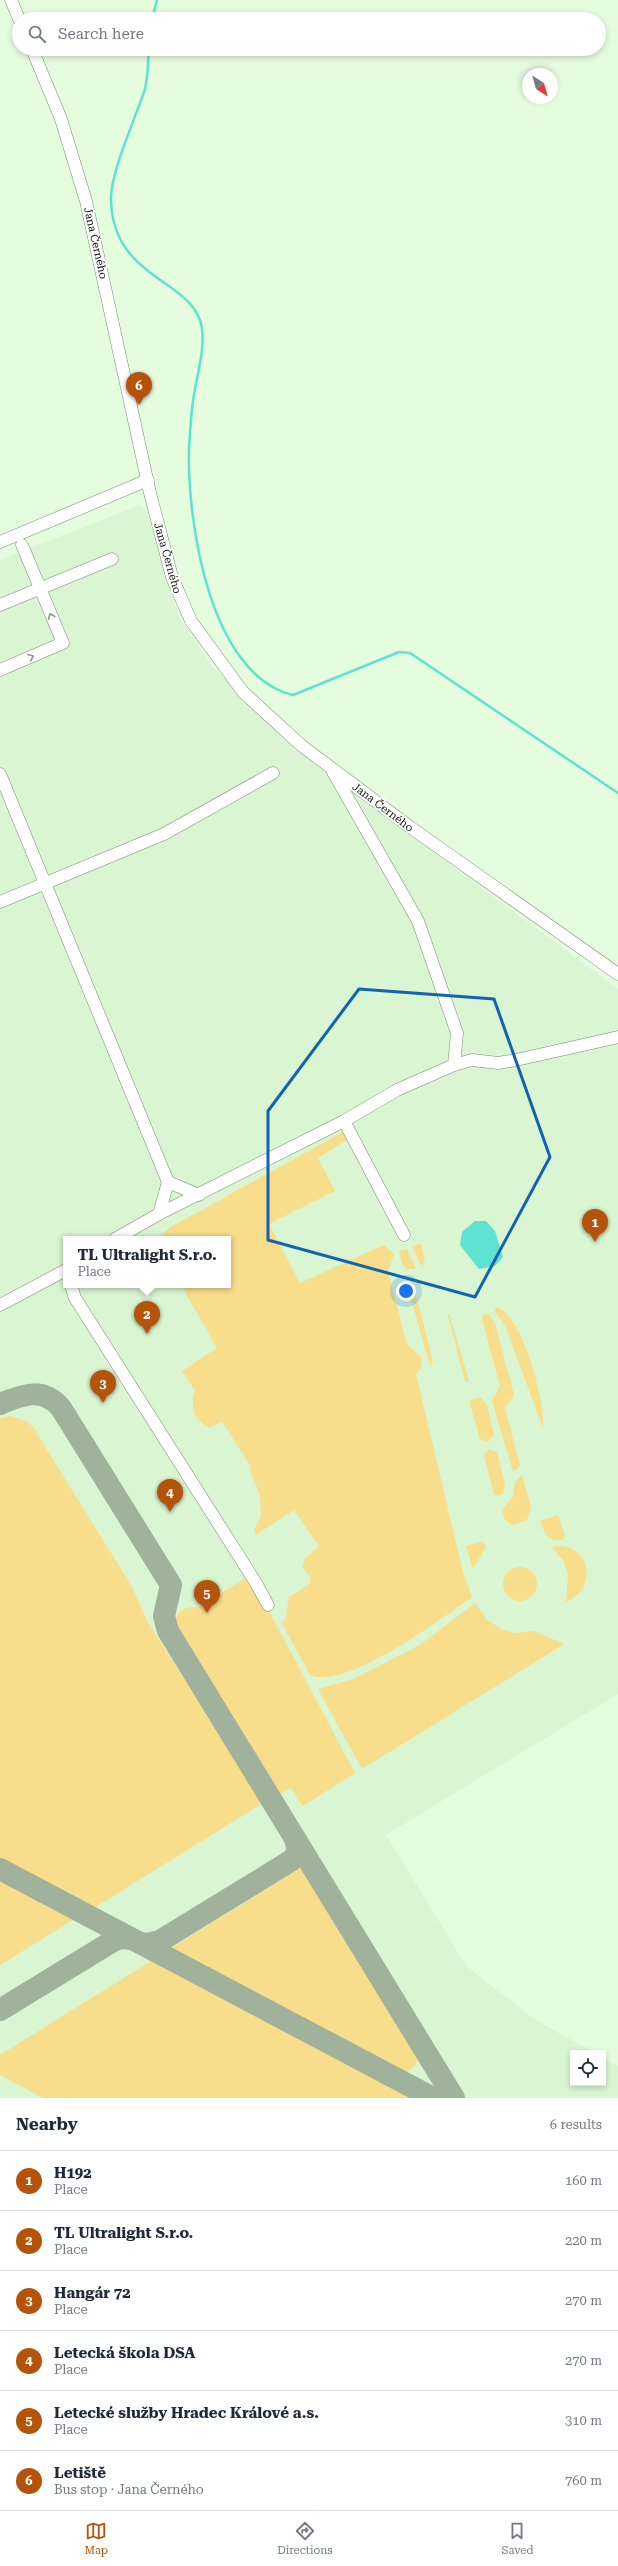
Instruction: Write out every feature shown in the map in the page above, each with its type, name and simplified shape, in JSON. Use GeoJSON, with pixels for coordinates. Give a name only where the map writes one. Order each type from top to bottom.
{"type":"FeatureCollection","features":[{"type":"Feature","properties":{"kind":"street"},"geometry":{"type":"LineString","coordinates":[[11,0],[16,12]]}},
{"type":"Feature","properties":{"kind":"street","name":"Jana Černého"},"geometry":{"type":"LineString","coordinates":[[35,56],[61,119],[86,200],[148,480],[172,577],[192,621],[243,692],[282,729],[410,827],[618,974]]}},
{"type":"Feature","properties":{"kind":"street"},"geometry":{"type":"LineString","coordinates":[[0,542],[148,480]]}},
{"type":"Feature","properties":{"kind":"street"},"geometry":{"type":"LineString","coordinates":[[0,670],[63,643],[22,545]]}},
{"type":"Feature","properties":{"kind":"street"},"geometry":{"type":"LineString","coordinates":[[0,605],[112,559]]}},
{"type":"Feature","properties":{"kind":"street"},"geometry":{"type":"LineString","coordinates":[[331,768],[418,921],[457,1033],[454,1065]]}},
{"type":"Feature","properties":{"kind":"street"},"geometry":{"type":"LineString","coordinates":[[0,902],[164,834],[273,773]]}},
{"type":"Feature","properties":{"kind":"street"},"geometry":{"type":"LineString","coordinates":[[0,774],[168,1182],[159,1214]]}},
{"type":"Feature","properties":{"kind":"street"},"geometry":{"type":"LineString","coordinates":[[120,1236],[159,1214],[344,1121],[397,1090],[454,1065],[472,1060],[498,1063],[516,1060],[618,1037]]}},
{"type":"Feature","properties":{"kind":"street"},"geometry":{"type":"LineString","coordinates":[[344,1121],[404,1235]]}},
{"type":"Feature","properties":{"kind":"street"},"geometry":{"type":"LineString","coordinates":[[168,1182],[199,1195]]}},
{"type":"Feature","properties":{"kind":"street"},"geometry":{"type":"LineString","coordinates":[[0,1305],[63,1272]]}},
{"type":"Feature","properties":{"kind":"street"},"geometry":{"type":"LineString","coordinates":[[72,1288],[75,1298],[171,1446],[256,1583],[268,1605]]}},
{"type":"Feature","properties":{"kind":"highlighted area"},"geometry":{"type":"Polygon","coordinates":[[[359,989],[494,999],[550,1157],[475,1297],[268,1240],[268,1111],[359,989]]]}},
{"type":"Feature","properties":{"kind":"shaded area"},"geometry":{"type":"Polygon","coordinates":[[[140,505],[147,511],[179,617],[212,666],[298,752],[618,989],[618,1694],[386,1835],[467,1967],[536,2020],[590,2050],[570,2050],[570,2086],[606,2086],[606,2060],[618,2066],[618,2098],[0,2098],[0,560],[140,505]]]}},
{"type":"Feature","properties":{"kind":"shaded area"},"geometry":{"type":"Polygon","coordinates":[[[343,1132],[347,1140],[318,1158],[335,1191],[269,1224],[300,1283],[384,1245],[394,1254],[388,1272],[407,1345],[421,1357],[422,1367],[416,1374],[463,1572],[472,1597],[393,1650],[346,1673],[326,1677],[310,1675],[281,1621],[285,1621],[289,1597],[310,1584],[310,1577],[302,1567],[305,1559],[319,1546],[294,1510],[256,1535],[254,1530],[261,1516],[260,1495],[250,1471],[251,1467],[222,1421],[210,1428],[204,1425],[196,1417],[193,1408],[195,1391],[182,1371],[217,1348],[183,1288],[231,1288],[231,1236],[162,1236],[169,1228],[343,1132]]]}},
{"type":"Feature","properties":{"kind":"shaded area"},"geometry":{"type":"Polygon","coordinates":[[[421,1244],[425,1260],[422,1267],[412,1246],[421,1244]]]}},
{"type":"Feature","properties":{"kind":"shaded area"},"geometry":{"type":"Polygon","coordinates":[[[407,1249],[416,1268],[415,1269],[407,1269],[402,1264],[399,1251],[407,1249]]]}},
{"type":"Feature","properties":{"kind":"shaded area"},"geometry":{"type":"Polygon","coordinates":[[[410,1281],[413,1283],[433,1361],[430,1366],[407,1285],[410,1281]]]}},
{"type":"Feature","properties":{"kind":"shaded area"},"geometry":{"type":"Polygon","coordinates":[[[496,1307],[506,1313],[515,1325],[523,1342],[541,1400],[543,1428],[506,1328],[494,1309],[496,1307]]]}},
{"type":"Feature","properties":{"kind":"shaded area"},"geometry":{"type":"Polygon","coordinates":[[[449,1313],[469,1381],[465,1382],[448,1315],[449,1313]]]}},
{"type":"Feature","properties":{"kind":"shaded area"},"geometry":{"type":"Polygon","coordinates":[[[488,1313],[495,1323],[514,1395],[505,1408],[520,1466],[513,1472],[492,1401],[500,1386],[482,1319],[483,1315],[488,1313]]]}},
{"type":"Feature","properties":{"kind":"shaded area"},"geometry":{"type":"Polygon","coordinates":[[[480,1397],[487,1405],[494,1435],[488,1442],[480,1439],[469,1401],[480,1397]]]}},
{"type":"Feature","properties":{"kind":"shaded area"},"geometry":{"type":"Polygon","coordinates":[[[10,1416],[26,1421],[33,1427],[132,1587],[147,1621],[263,1803],[94,1908],[0,1858],[0,1419],[10,1416]]]}},
{"type":"Feature","properties":{"kind":"shaded area"},"geometry":{"type":"Polygon","coordinates":[[[489,1449],[497,1452],[505,1484],[503,1493],[498,1496],[494,1494],[484,1456],[489,1449]]]}},
{"type":"Feature","properties":{"kind":"shaded area"},"geometry":{"type":"Polygon","coordinates":[[[522,1475],[531,1507],[527,1520],[513,1525],[505,1520],[502,1510],[513,1497],[515,1482],[522,1475]]]}},
{"type":"Feature","properties":{"kind":"shaded area"},"geometry":{"type":"Polygon","coordinates":[[[558,1515],[565,1536],[563,1540],[554,1540],[546,1536],[540,1521],[558,1515]]]}},
{"type":"Feature","properties":{"kind":"shaded area"},"geometry":{"type":"Polygon","coordinates":[[[483,1541],[486,1547],[473,1569],[466,1546],[483,1541]]]}},
{"type":"Feature","properties":{"kind":"shaded area"},"geometry":{"type":"Polygon","coordinates":[[[564,1546],[574,1550],[581,1557],[586,1566],[587,1575],[584,1586],[577,1595],[566,1602],[568,1574],[563,1560],[552,1547],[564,1546]]]}},
{"type":"Feature","properties":{"kind":"shaded area"},"geometry":{"type":"Polygon","coordinates":[[[523,1567],[530,1569],[535,1574],[537,1584],[535,1594],[530,1599],[517,1601],[510,1599],[505,1594],[503,1581],[505,1574],[510,1569],[523,1567]]]}},
{"type":"Feature","properties":{"kind":"shaded area"},"geometry":{"type":"Polygon","coordinates":[[[246,1578],[253,1581],[355,1773],[303,1806],[291,1788],[280,1794],[176,1628],[174,1621],[182,1610],[202,1606],[246,1578]]]}},
{"type":"Feature","properties":{"kind":"shaded area"},"geometry":{"type":"Polygon","coordinates":[[[475,1603],[486,1619],[503,1630],[516,1633],[533,1631],[564,1644],[362,1769],[318,1689],[354,1679],[420,1645],[475,1603]]]}},
{"type":"Feature","properties":{"kind":"shaded area"},"geometry":{"type":"Polygon","coordinates":[[[302,1867],[416,2053],[417,2060],[415,2065],[405,2073],[170,1949],[302,1867]]]}},
{"type":"Feature","properties":{"kind":"shaded area"},"geometry":{"type":"Polygon","coordinates":[[[0,1881],[73,1920],[0,1965],[0,1881]]]}},
{"type":"Feature","properties":{"kind":"shaded area"},"geometry":{"type":"Polygon","coordinates":[[[151,1961],[411,2098],[43,2098],[0,2075],[0,2055],[151,1961]]]}},
{"type":"Feature","properties":{"kind":"water"},"geometry":{"type":"Polygon","coordinates":[[[475,1221],[486,1221],[495,1231],[503,1257],[495,1266],[479,1269],[460,1245],[462,1232],[475,1221]]]}},
{"type":"Feature","properties":{"kind":"waterway"},"geometry":{"type":"LineString","coordinates":[[154,12],[157,0]]}},
{"type":"Feature","properties":{"kind":"waterway"},"geometry":{"type":"LineString","coordinates":[[148,56],[145,89],[119,160],[112,189],[111,200],[115,227],[125,247],[139,263],[154,276],[185,298],[196,311],[202,328],[202,347],[194,392],[189,448],[189,478],[193,514],[199,553],[209,591],[223,627],[241,658],[264,682],[293,695],[399,652],[410,653],[618,793]]}},
{"type":"Feature","properties":{"kind":"taxiway"},"geometry":{"type":"LineString","coordinates":[[0,1404],[17,1397],[33,1394],[47,1397],[61,1408],[171,1585],[164,1616],[168,1631],[454,2098]]}},
{"type":"Feature","properties":{"kind":"taxiway"},"geometry":{"type":"LineString","coordinates":[[140,1943],[147,1944],[160,1941],[292,1860],[298,1851],[295,1839]]}},
{"type":"Feature","properties":{"kind":"taxiway"},"geometry":{"type":"LineString","coordinates":[[0,1869],[433,2098]]}},
{"type":"Feature","properties":{"kind":"taxiway"},"geometry":{"type":"LineString","coordinates":[[0,2010],[113,1941],[121,1938],[132,1939]]}},
{"type":"Feature","properties":{"kind":"place","name":"Letiště"},"geometry":{"type":"Point","coordinates":[139,405]}},
{"type":"Feature","properties":{"kind":"place","name":"H192"},"geometry":{"type":"Point","coordinates":[595,1242]}},
{"type":"Feature","properties":{"kind":"place","name":"TL Ultralight S.r.o."},"geometry":{"type":"Point","coordinates":[147,1334]}},
{"type":"Feature","properties":{"kind":"place","name":"Hangár 72"},"geometry":{"type":"Point","coordinates":[103,1403]}},
{"type":"Feature","properties":{"kind":"place","name":"Letecká škola DSA"},"geometry":{"type":"Point","coordinates":[170,1512]}},
{"type":"Feature","properties":{"kind":"place","name":"Letecké služby Hradec Králové a.s."},"geometry":{"type":"Point","coordinates":[207,1613]}}]}
